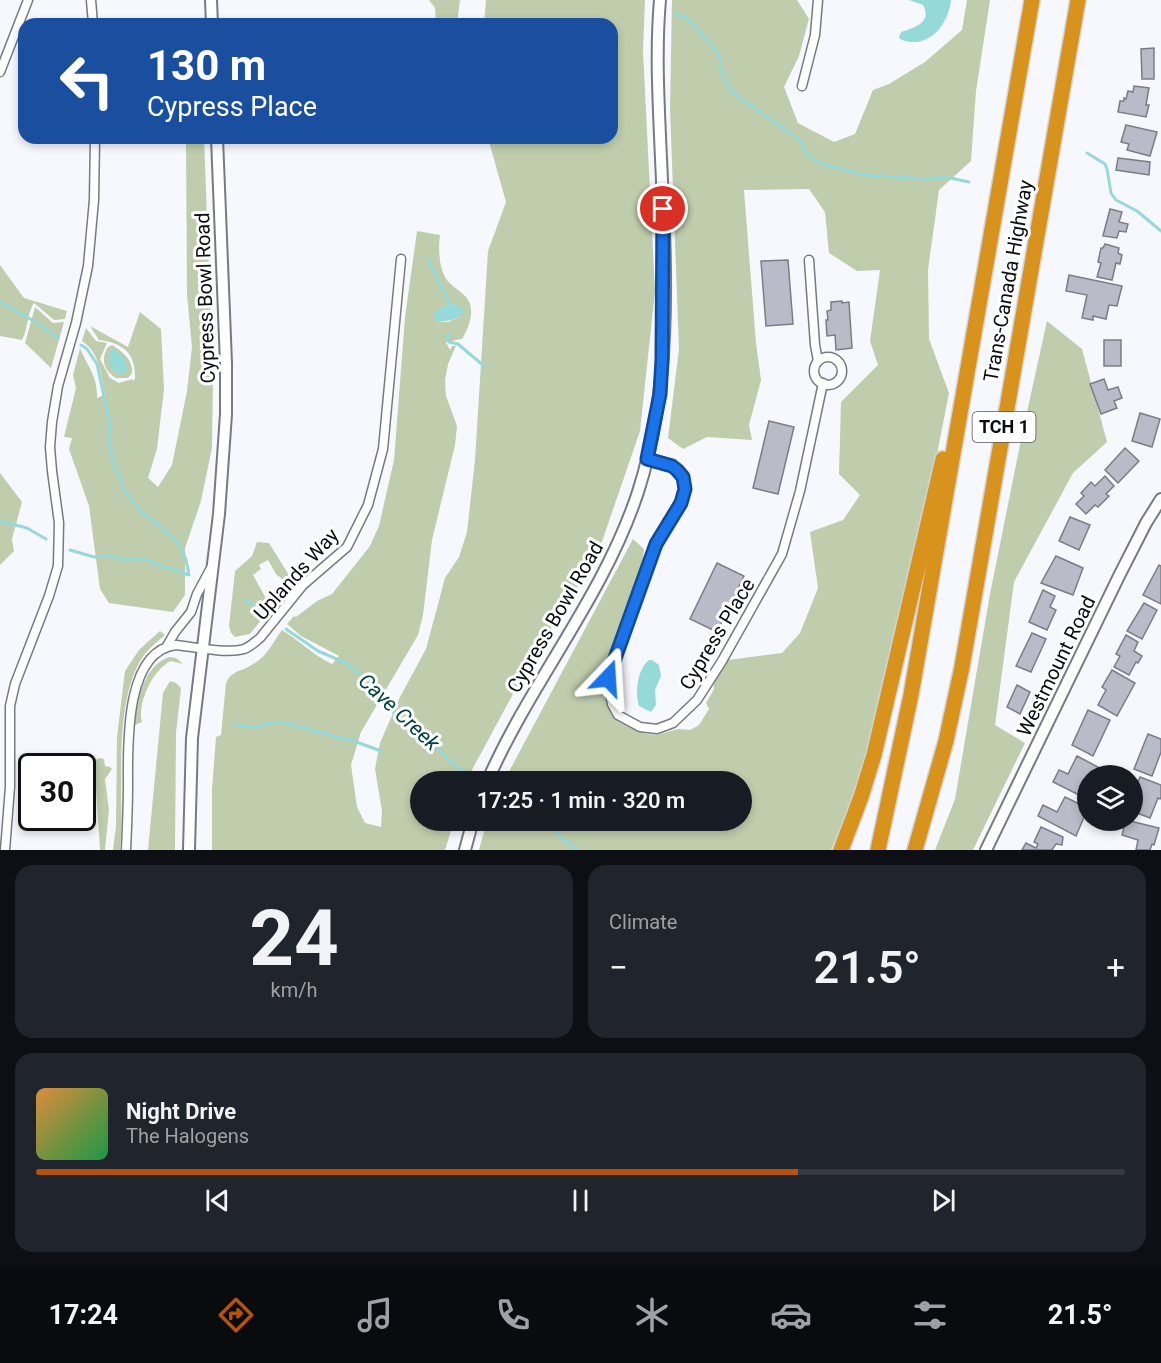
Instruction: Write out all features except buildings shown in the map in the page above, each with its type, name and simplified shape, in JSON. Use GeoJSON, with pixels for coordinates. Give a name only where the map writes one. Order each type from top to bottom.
{"type":"FeatureCollection","features":[{"type":"Feature","properties":{"kind":"highway","name":"Trans-Canada Highway"},"geometry":{"type":"LineString","coordinates":[[878,850],[911,695],[1032,0]]}},
{"type":"Feature","properties":{"kind":"highway","name":"Trans-Canada Highway"},"geometry":{"type":"LineString","coordinates":[[915,850],[946,741],[960,676],[1078,0]]}},
{"type":"Feature","properties":{"kind":"highway"},"geometry":{"type":"LineString","coordinates":[[841,850],[874,755],[935,489],[967,376]]}},
{"type":"Feature","properties":{"kind":"street"},"geometry":{"type":"LineString","coordinates":[[21,18],[28,0]]}},
{"type":"Feature","properties":{"kind":"street"},"geometry":{"type":"LineString","coordinates":[[91,0],[92,18]]}},
{"type":"Feature","properties":{"kind":"street"},"geometry":{"type":"LineString","coordinates":[[211,0],[212,18]]}},
{"type":"Feature","properties":{"kind":"street","name":"Cypress Bowl Road"},"geometry":{"type":"LineString","coordinates":[[492,771],[528,700],[585,609],[604,574],[638,493],[647,459],[660,394],[664,326],[663,209],[657,64],[660,0]]}},
{"type":"Feature","properties":{"kind":"street"},"geometry":{"type":"LineString","coordinates":[[802,86],[815,35],[818,0]]}},
{"type":"Feature","properties":{"kind":"street"},"geometry":{"type":"LineString","coordinates":[[0,72],[18,26]]}},
{"type":"Feature","properties":{"kind":"street"},"geometry":{"type":"LineString","coordinates":[[5,850],[10,787],[10,706],[15,684],[49,596],[58,566],[59,524],[52,471],[52,422],[58,386],[76,323],[88,266],[94,200],[95,144]]}},
{"type":"Feature","properties":{"kind":"street","name":"Cypress Bowl Road"},"geometry":{"type":"LineString","coordinates":[[189,850],[191,747],[224,465],[225,353],[217,144]]}},
{"type":"Feature","properties":{"kind":"street","name":"Uplands Way"},"geometry":{"type":"LineString","coordinates":[[167,646],[241,650],[252,645],[303,585],[347,547],[368,505],[383,449],[401,259]]}},
{"type":"Feature","properties":{"kind":"street","name":"Cypress Place"},"geometry":{"type":"LineString","coordinates":[[647,459],[672,466],[683,477],[685,489],[681,503],[656,544],[608,678],[612,704],[618,715],[629,722],[651,729],[660,729],[673,723],[697,700],[722,661],[782,554],[800,491],[823,383],[818,380],[814,372],[818,361],[809,260]]}},
{"type":"Feature","properties":{"kind":"street"},"geometry":{"type":"LineString","coordinates":[[818,361],[829,357],[837,360],[841,367],[841,375],[836,382],[823,383]]}},
{"type":"Feature","properties":{"kind":"street","name":"Westmount Road"},"geometry":{"type":"LineString","coordinates":[[987,850],[1125,566],[1161,499]]}},
{"type":"Feature","properties":{"kind":"street"},"geometry":{"type":"LineString","coordinates":[[126,850],[128,741],[133,699],[146,665],[154,655],[167,646],[191,612],[197,594],[213,565]]}},
{"type":"Feature","properties":{"kind":"street"},"geometry":{"type":"LineString","coordinates":[[465,850],[470,831]]}},
{"type":"Feature","properties":{"kind":"green space"},"geometry":{"type":"Polygon","coordinates":[[[429,0],[460,0],[458,18],[436,18],[435,8],[429,0]]]}},
{"type":"Feature","properties":{"kind":"green space"},"geometry":{"type":"Polygon","coordinates":[[[486,0],[645,0],[643,51],[655,291],[640,431],[597,556],[534,655],[471,771],[410,771],[410,831],[451,831],[445,850],[212,850],[212,790],[216,737],[221,735],[228,679],[260,659],[282,630],[332,664],[339,656],[301,636],[287,624],[294,616],[296,617],[317,601],[332,594],[370,546],[379,526],[394,460],[405,317],[417,231],[440,235],[440,259],[444,275],[469,301],[471,312],[462,339],[446,342],[450,350],[452,346],[456,346],[448,364],[445,380],[446,396],[457,426],[455,445],[432,540],[423,615],[418,635],[361,732],[351,765],[357,807],[365,823],[381,827],[382,811],[375,769],[380,743],[400,697],[426,649],[445,578],[459,557],[467,532],[475,460],[488,251],[506,202],[490,144],[618,144],[618,18],[484,18],[486,0]],[[455,304],[443,307],[436,322],[448,322],[459,317],[455,304]]]}},
{"type":"Feature","properties":{"kind":"green space"},"geometry":{"type":"Polygon","coordinates":[[[672,0],[797,0],[809,19],[799,56],[784,87],[798,123],[834,142],[855,134],[873,90],[889,84],[925,62],[962,30],[967,0],[990,0],[976,91],[971,161],[939,190],[928,270],[929,339],[949,393],[887,683],[854,799],[831,850],[479,850],[484,831],[752,831],[752,771],[509,771],[633,539],[644,549],[642,566],[605,675],[610,709],[614,717],[647,734],[657,735],[678,729],[690,730],[699,725],[709,709],[706,703],[714,689],[713,682],[728,660],[782,653],[800,633],[818,588],[810,532],[843,520],[860,495],[839,474],[841,402],[878,365],[870,341],[880,270],[857,271],[829,253],[825,212],[809,189],[744,190],[761,380],[749,425],[752,440],[707,437],[683,449],[668,438],[679,349],[670,109],[672,0]]]}},
{"type":"Feature","properties":{"kind":"green space"},"geometry":{"type":"Polygon","coordinates":[[[186,144],[204,144],[213,379],[212,448],[201,501],[185,548],[185,595],[173,612],[109,603],[100,589],[89,506],[69,449],[72,438],[64,437],[76,388],[73,375],[80,348],[94,377],[97,398],[105,394],[96,358],[82,341],[86,328],[96,341],[107,343],[100,359],[110,378],[119,383],[135,379],[135,370],[130,356],[121,347],[99,340],[90,326],[128,347],[140,312],[161,329],[164,389],[157,449],[148,478],[158,487],[172,465],[187,391],[192,347],[187,295],[186,144]]]}},
{"type":"Feature","properties":{"kind":"green space"},"geometry":{"type":"Polygon","coordinates":[[[0,265],[24,298],[67,311],[65,319],[54,320],[34,303],[22,340],[0,336],[0,265]]]}},
{"type":"Feature","properties":{"kind":"green space"},"geometry":{"type":"Polygon","coordinates":[[[35,307],[53,323],[64,322],[51,368],[25,343],[35,307]]]}},
{"type":"Feature","properties":{"kind":"green space"},"geometry":{"type":"Polygon","coordinates":[[[1047,321],[1082,349],[1107,442],[1073,473],[1014,582],[995,725],[1025,743],[973,850],[935,850],[955,799],[990,594],[1047,321]]]}},
{"type":"Feature","properties":{"kind":"green space"},"geometry":{"type":"Polygon","coordinates":[[[112,345],[129,360],[132,373],[128,378],[116,378],[104,364],[106,351],[112,345]]]}},
{"type":"Feature","properties":{"kind":"green space"},"geometry":{"type":"Polygon","coordinates":[[[0,473],[22,502],[12,539],[14,551],[0,565],[0,473]]]}},
{"type":"Feature","properties":{"kind":"green space"},"geometry":{"type":"Polygon","coordinates":[[[257,542],[269,543],[292,580],[289,585],[276,574],[268,560],[259,565],[261,569],[253,575],[267,600],[281,595],[250,634],[235,637],[229,626],[235,571],[252,556],[257,542]]]}},
{"type":"Feature","properties":{"kind":"green space"},"geometry":{"type":"Polygon","coordinates":[[[160,631],[165,635],[142,658],[133,676],[127,697],[122,744],[120,850],[113,850],[116,826],[117,737],[125,671],[139,650],[160,631]]]}},
{"type":"Feature","properties":{"kind":"green space"},"geometry":{"type":"Polygon","coordinates":[[[169,657],[176,658],[183,664],[171,661],[158,671],[144,696],[142,722],[135,725],[140,695],[147,676],[153,668],[169,657]]]}},
{"type":"Feature","properties":{"kind":"green space"},"geometry":{"type":"Polygon","coordinates":[[[170,681],[181,688],[176,733],[175,850],[148,850],[163,693],[170,681]]]}},
{"type":"Feature","properties":{"kind":"green space"},"geometry":{"type":"Polygon","coordinates":[[[104,759],[105,766],[112,769],[105,779],[109,810],[105,850],[100,850],[96,760],[104,759]]]}},
{"type":"Feature","properties":{"kind":"water"},"geometry":{"type":"Polygon","coordinates":[[[909,0],[951,0],[948,14],[941,27],[930,37],[917,42],[899,38],[901,32],[921,23],[926,16],[923,5],[909,0]]]}},
{"type":"Feature","properties":{"kind":"water"},"geometry":{"type":"Polygon","coordinates":[[[455,304],[463,309],[464,312],[461,315],[451,320],[436,322],[434,315],[438,310],[455,304]]]}},
{"type":"Feature","properties":{"kind":"water"},"geometry":{"type":"Polygon","coordinates":[[[113,349],[121,355],[126,364],[127,371],[122,375],[115,372],[109,363],[109,352],[113,349]]]}},
{"type":"Feature","properties":{"kind":"water"},"geometry":{"type":"Polygon","coordinates":[[[649,660],[659,665],[661,676],[655,690],[656,705],[651,712],[639,706],[637,694],[642,669],[649,660]]]}},
{"type":"Feature","properties":{"kind":"waterway"},"geometry":{"type":"LineString","coordinates":[[675,14],[688,19],[711,44],[720,57],[725,80],[734,94],[792,134],[802,143],[805,151],[813,159],[826,165],[864,175],[927,179],[946,177],[969,182]]}},
{"type":"Feature","properties":{"kind":"waterway"},"geometry":{"type":"LineString","coordinates":[[1087,153],[1105,164],[1111,193],[1116,200],[1137,211],[1161,231]]}},
{"type":"Feature","properties":{"kind":"waterway"},"geometry":{"type":"LineString","coordinates":[[428,259],[451,308]]}},
{"type":"Feature","properties":{"kind":"waterway"},"geometry":{"type":"LineString","coordinates":[[0,302],[39,324],[58,338]]}},
{"type":"Feature","properties":{"kind":"waterway"},"geometry":{"type":"LineString","coordinates":[[449,333],[447,339],[449,342],[458,344],[484,366]]}},
{"type":"Feature","properties":{"kind":"waterway"},"geometry":{"type":"LineString","coordinates":[[70,550],[94,557],[142,559],[189,575],[180,544],[142,512],[124,491],[109,442],[110,425],[97,364],[87,349],[81,345]]}},
{"type":"Feature","properties":{"kind":"waterway","name":"Cave Creek"},"geometry":{"type":"LineString","coordinates":[[0,521],[27,528],[46,539]]}},
{"type":"Feature","properties":{"kind":"waterway","name":"Cave Creek"},"geometry":{"type":"LineString","coordinates":[[244,599],[265,613]]}},
{"type":"Feature","properties":{"kind":"waterway","name":"Cave Creek"},"geometry":{"type":"LineString","coordinates":[[286,629],[318,651],[346,663],[368,680],[375,695],[395,714],[412,724],[463,771]]}},
{"type":"Feature","properties":{"kind":"waterway"},"geometry":{"type":"LineString","coordinates":[[234,724],[254,727],[282,722],[354,741],[381,751]]}},
{"type":"Feature","properties":{"kind":"waterway","name":"Cave Creek"},"geometry":{"type":"LineString","coordinates":[[555,831],[579,850]]}},
{"type":"Feature","properties":{"kind":"route"},"geometry":{"type":"LineString","coordinates":[[608,678],[656,544],[663,529],[681,503],[685,489],[683,477],[672,466],[647,459],[660,394],[664,326],[663,209]]}}]}
